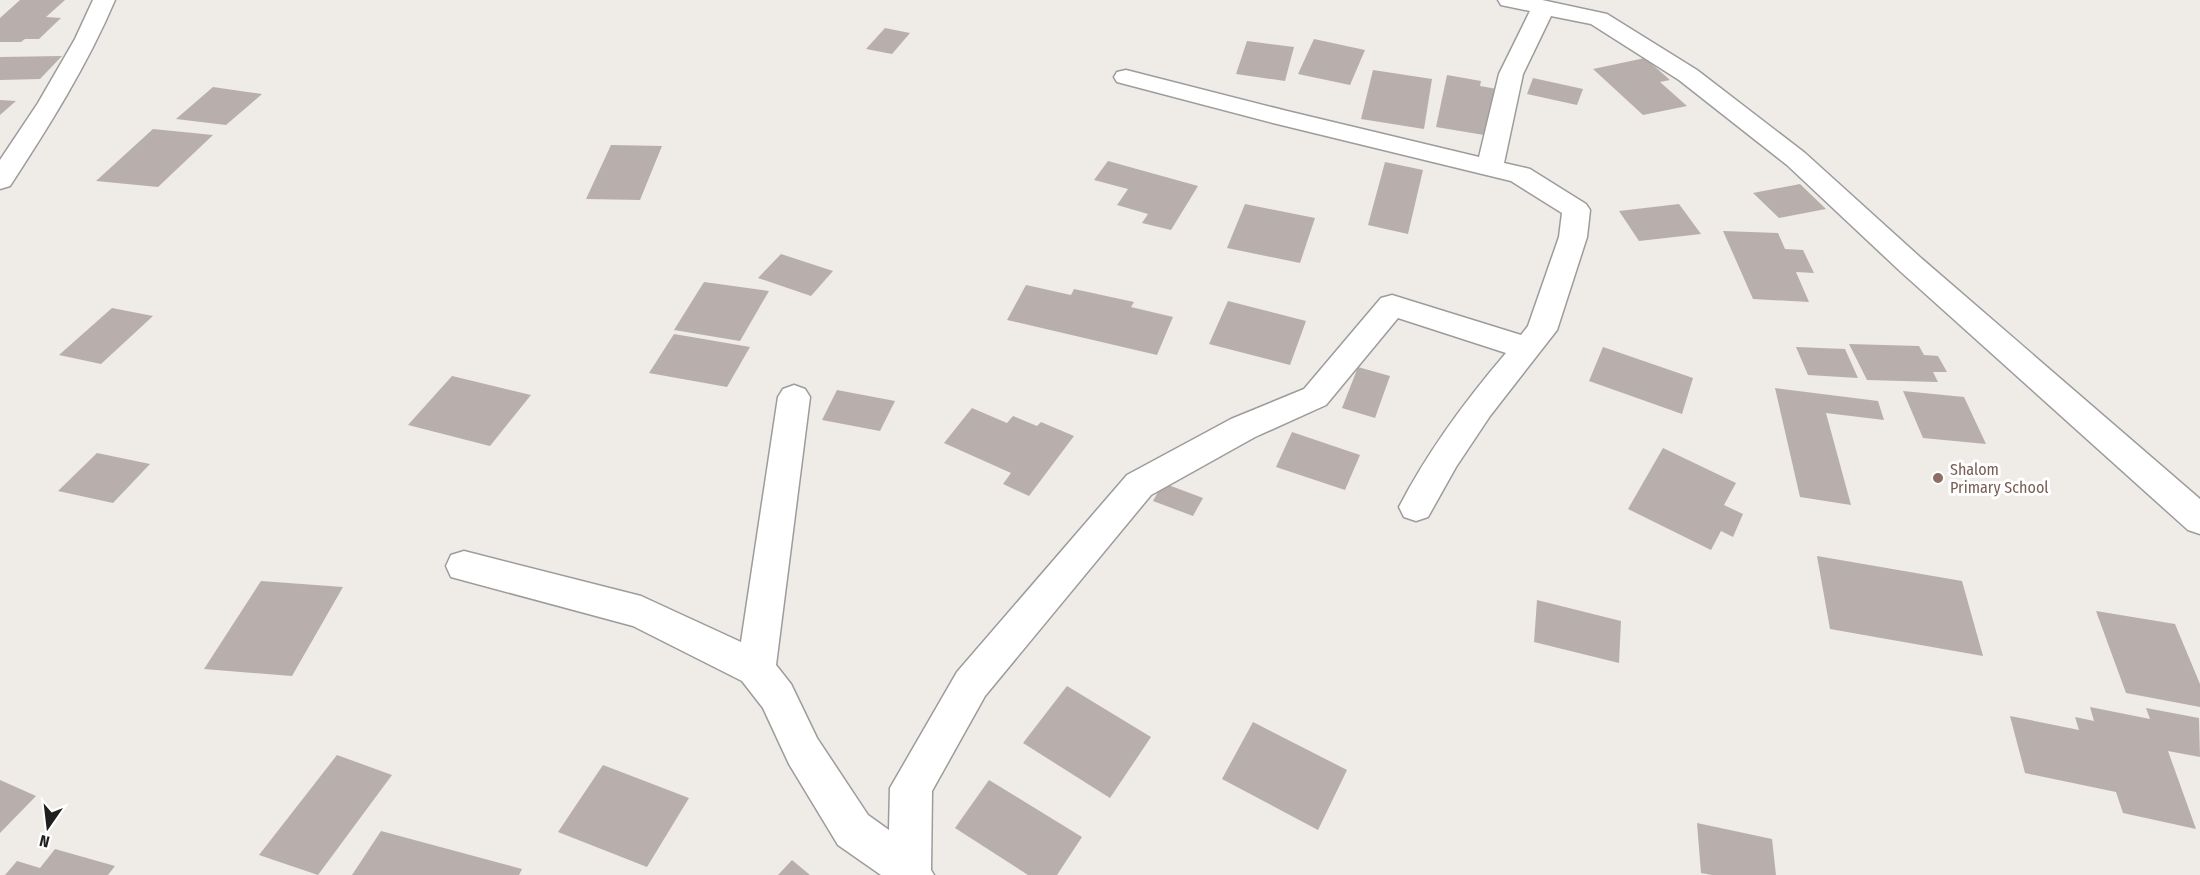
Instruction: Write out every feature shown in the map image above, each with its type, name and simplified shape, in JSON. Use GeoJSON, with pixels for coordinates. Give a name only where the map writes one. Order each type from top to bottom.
{"type":"FeatureCollection","features":[{"type":"Feature","properties":{"kind":"street"},"geometry":{"type":"LineString","coordinates":[[0,180],[51,103],[87,39],[104,0]]}},
{"type":"Feature","properties":{"kind":"street"},"geometry":{"type":"LineString","coordinates":[[1509,0],[1543,8],[1594,10],[1688,75],[1796,159],[1911,265],[2200,520]]}},
{"type":"Feature","properties":{"kind":"street"},"geometry":{"type":"LineString","coordinates":[[1490,168],[1511,74],[1543,8]]}},
{"type":"Feature","properties":{"kind":"street"},"geometry":{"type":"LineString","coordinates":[[1126,77],[1520,174],[1576,210],[1573,237],[1542,330],[1473,415],[1444,458],[1416,507]]}},
{"type":"Feature","properties":{"kind":"street"},"geometry":{"type":"LineString","coordinates":[[911,872],[911,788],[971,684],[1139,485],[1243,428],[1316,397],[1392,305],[1527,348]]}},
{"type":"Feature","properties":{"kind":"street"},"geometry":{"type":"LineString","coordinates":[[756,669],[794,397]]}},
{"type":"Feature","properties":{"kind":"street"},"geometry":{"type":"LineString","coordinates":[[464,567],[641,612],[756,669],[777,696],[802,751],[853,830],[911,872]]}},
{"type":"Feature","properties":{"kind":"building"},"geometry":{"type":"Polygon","coordinates":[[[20,0],[65,0],[46,17],[61,18],[39,39],[0,42],[0,18],[20,0]]]}},
{"type":"Feature","properties":{"kind":"building"},"geometry":{"type":"Polygon","coordinates":[[[885,28],[910,33],[892,54],[866,49],[885,28]]]}},
{"type":"Feature","properties":{"kind":"building"},"geometry":{"type":"Polygon","coordinates":[[[1314,39],[1365,50],[1350,85],[1298,74],[1314,39]]]}},
{"type":"Feature","properties":{"kind":"building"},"geometry":{"type":"Polygon","coordinates":[[[1247,41],[1294,47],[1285,81],[1236,74],[1247,41]]]}},
{"type":"Feature","properties":{"kind":"building"},"geometry":{"type":"Polygon","coordinates":[[[62,56],[40,79],[0,80],[0,57],[62,56]]]}},
{"type":"Feature","properties":{"kind":"building"},"geometry":{"type":"Polygon","coordinates":[[[1645,58],[1670,80],[1660,82],[1687,106],[1643,115],[1593,69],[1645,58]]]}},
{"type":"Feature","properties":{"kind":"building"},"geometry":{"type":"Polygon","coordinates":[[[1373,70],[1432,79],[1424,129],[1361,119],[1373,70]]]}},
{"type":"Feature","properties":{"kind":"building"},"geometry":{"type":"Polygon","coordinates":[[[1447,75],[1481,81],[1480,86],[1497,89],[1490,136],[1436,127],[1447,75]]]}},
{"type":"Feature","properties":{"kind":"building"},"geometry":{"type":"Polygon","coordinates":[[[1533,78],[1583,89],[1577,105],[1527,94],[1533,78]]]}},
{"type":"Feature","properties":{"kind":"building"},"geometry":{"type":"Polygon","coordinates":[[[213,87],[262,94],[226,125],[176,119],[213,87]]]}},
{"type":"Feature","properties":{"kind":"building"},"geometry":{"type":"Polygon","coordinates":[[[0,100],[16,101],[0,115],[0,100]]]}},
{"type":"Feature","properties":{"kind":"building"},"geometry":{"type":"Polygon","coordinates":[[[153,129],[213,135],[158,187],[96,181],[153,129]]]}},
{"type":"Feature","properties":{"kind":"building"},"geometry":{"type":"Polygon","coordinates":[[[611,145],[662,146],[640,200],[586,199],[611,145]]]}},
{"type":"Feature","properties":{"kind":"building"},"geometry":{"type":"Polygon","coordinates":[[[1108,161],[1198,186],[1171,230],[1142,223],[1148,214],[1117,205],[1128,189],[1094,180],[1108,161]]]}},
{"type":"Feature","properties":{"kind":"building"},"geometry":{"type":"Polygon","coordinates":[[[1385,162],[1423,170],[1408,234],[1368,225],[1385,162]]]}},
{"type":"Feature","properties":{"kind":"building"},"geometry":{"type":"Polygon","coordinates":[[[1800,184],[1826,209],[1779,218],[1753,193],[1800,184]]]}},
{"type":"Feature","properties":{"kind":"building"},"geometry":{"type":"Polygon","coordinates":[[[1245,204],[1315,218],[1300,263],[1227,248],[1245,204]]]}},
{"type":"Feature","properties":{"kind":"building"},"geometry":{"type":"Polygon","coordinates":[[[1679,204],[1701,234],[1639,241],[1619,211],[1679,204]]]}},
{"type":"Feature","properties":{"kind":"building"},"geometry":{"type":"Polygon","coordinates":[[[1723,231],[1778,233],[1785,249],[1803,250],[1814,273],[1796,272],[1809,302],[1753,299],[1723,231]]]}},
{"type":"Feature","properties":{"kind":"building"},"geometry":{"type":"Polygon","coordinates":[[[781,254],[833,271],[811,296],[758,278],[781,254]]]}},
{"type":"Feature","properties":{"kind":"building"},"geometry":{"type":"Polygon","coordinates":[[[704,282],[769,291],[740,341],[674,330],[704,282]]]}},
{"type":"Feature","properties":{"kind":"building"},"geometry":{"type":"Polygon","coordinates":[[[1026,285],[1071,295],[1074,289],[1134,302],[1131,307],[1173,317],[1157,355],[1007,320],[1026,285]]]}},
{"type":"Feature","properties":{"kind":"building"},"geometry":{"type":"Polygon","coordinates":[[[1228,301],[1306,321],[1290,365],[1209,344],[1228,301]]]}},
{"type":"Feature","properties":{"kind":"building"},"geometry":{"type":"Polygon","coordinates":[[[112,308],[153,316],[101,364],[59,355],[112,308]]]}},
{"type":"Feature","properties":{"kind":"building"},"geometry":{"type":"Polygon","coordinates":[[[674,334],[750,347],[727,387],[649,373],[674,334]]]}},
{"type":"Feature","properties":{"kind":"building"},"geometry":{"type":"Polygon","coordinates":[[[1849,344],[1919,346],[1924,355],[1938,356],[1947,372],[1933,372],[1938,382],[1867,380],[1849,344]]]}},
{"type":"Feature","properties":{"kind":"building"},"geometry":{"type":"Polygon","coordinates":[[[1603,347],[1693,378],[1682,414],[1589,381],[1603,347]]]}},
{"type":"Feature","properties":{"kind":"building"},"geometry":{"type":"Polygon","coordinates":[[[1796,347],[1845,349],[1858,378],[1808,375],[1796,347]]]}},
{"type":"Feature","properties":{"kind":"building"},"geometry":{"type":"Polygon","coordinates":[[[1358,367],[1390,376],[1375,418],[1342,408],[1358,367]]]}},
{"type":"Feature","properties":{"kind":"building"},"geometry":{"type":"Polygon","coordinates":[[[452,376],[531,395],[490,446],[408,425],[452,376]]]}},
{"type":"Feature","properties":{"kind":"building"},"geometry":{"type":"Polygon","coordinates":[[[1775,388],[1878,401],[1884,420],[1826,413],[1851,505],[1800,497],[1775,388]]]}},
{"type":"Feature","properties":{"kind":"building"},"geometry":{"type":"Polygon","coordinates":[[[837,390],[895,401],[880,431],[822,420],[837,390]]]}},
{"type":"Feature","properties":{"kind":"building"},"geometry":{"type":"Polygon","coordinates":[[[1903,391],[1964,397],[1986,444],[1923,438],[1903,391]]]}},
{"type":"Feature","properties":{"kind":"building"},"geometry":{"type":"Polygon","coordinates":[[[972,408],[1007,423],[1013,416],[1037,426],[1041,422],[1074,436],[1029,496],[1003,484],[1011,473],[944,443],[972,408]]]}},
{"type":"Feature","properties":{"kind":"building"},"geometry":{"type":"Polygon","coordinates":[[[1292,432],[1360,455],[1345,490],[1276,467],[1292,432]]]}},
{"type":"Feature","properties":{"kind":"building"},"geometry":{"type":"Polygon","coordinates":[[[1663,448],[1736,483],[1724,505],[1743,514],[1733,537],[1721,531],[1711,550],[1628,509],[1663,448]]]}},
{"type":"Feature","properties":{"kind":"building"},"geometry":{"type":"Polygon","coordinates":[[[97,453],[150,464],[113,503],[58,491],[97,453]]]}},
{"type":"Feature","properties":{"kind":"building"},"geometry":{"type":"Polygon","coordinates":[[[1163,483],[1203,498],[1193,516],[1153,501],[1163,483]]]}},
{"type":"Feature","properties":{"kind":"building"},"geometry":{"type":"Polygon","coordinates":[[[1817,556],[1962,581],[1983,656],[1830,629],[1817,556]]]}},
{"type":"Feature","properties":{"kind":"building"},"geometry":{"type":"Polygon","coordinates":[[[261,581],[343,587],[292,676],[204,669],[261,581]]]}},
{"type":"Feature","properties":{"kind":"building"},"geometry":{"type":"Polygon","coordinates":[[[1537,600],[1621,621],[1619,663],[1534,642],[1537,600]]]}},
{"type":"Feature","properties":{"kind":"building"},"geometry":{"type":"Polygon","coordinates":[[[2096,611],[2175,624],[2200,684],[2200,707],[2126,693],[2096,611]]]}},
{"type":"Feature","properties":{"kind":"building"},"geometry":{"type":"Polygon","coordinates":[[[1067,686],[1151,737],[1110,798],[1023,743],[1067,686]]]}},
{"type":"Feature","properties":{"kind":"building"},"geometry":{"type":"Polygon","coordinates":[[[2090,707],[2150,719],[2146,708],[2199,718],[2200,757],[2168,751],[2196,829],[2123,813],[2116,792],[2025,773],[2010,716],[2079,730],[2075,717],[2094,721],[2090,707]]]}},
{"type":"Feature","properties":{"kind":"building"},"geometry":{"type":"Polygon","coordinates":[[[1253,722],[1347,770],[1318,830],[1222,779],[1253,722]]]}},
{"type":"Feature","properties":{"kind":"building"},"geometry":{"type":"Polygon","coordinates":[[[337,755],[392,775],[318,875],[259,855],[337,755]]]}},
{"type":"Feature","properties":{"kind":"building"},"geometry":{"type":"Polygon","coordinates":[[[603,765],[689,798],[647,867],[558,832],[603,765]]]}},
{"type":"Feature","properties":{"kind":"building"},"geometry":{"type":"Polygon","coordinates":[[[0,780],[36,796],[0,833],[0,780]]]}},
{"type":"Feature","properties":{"kind":"building"},"geometry":{"type":"Polygon","coordinates":[[[989,780],[1082,837],[1057,875],[1028,875],[955,828],[989,780]]]}},
{"type":"Feature","properties":{"kind":"building"},"geometry":{"type":"Polygon","coordinates":[[[1697,823],[1772,839],[1776,875],[1701,873],[1697,823]]]}},
{"type":"Feature","properties":{"kind":"building"},"geometry":{"type":"Polygon","coordinates":[[[381,831],[522,869],[519,875],[352,875],[381,831]]]}},
{"type":"Feature","properties":{"kind":"building"},"geometry":{"type":"Polygon","coordinates":[[[55,849],[115,866],[108,875],[5,875],[17,861],[40,868],[55,849]]]}},
{"type":"Feature","properties":{"kind":"building"},"geometry":{"type":"Polygon","coordinates":[[[792,860],[810,875],[778,875],[792,860]]]}},
{"type":"Feature","properties":{"kind":"place","name":"Shalom Primary School"},"geometry":{"type":"Point","coordinates":[1938,478]}}]}
